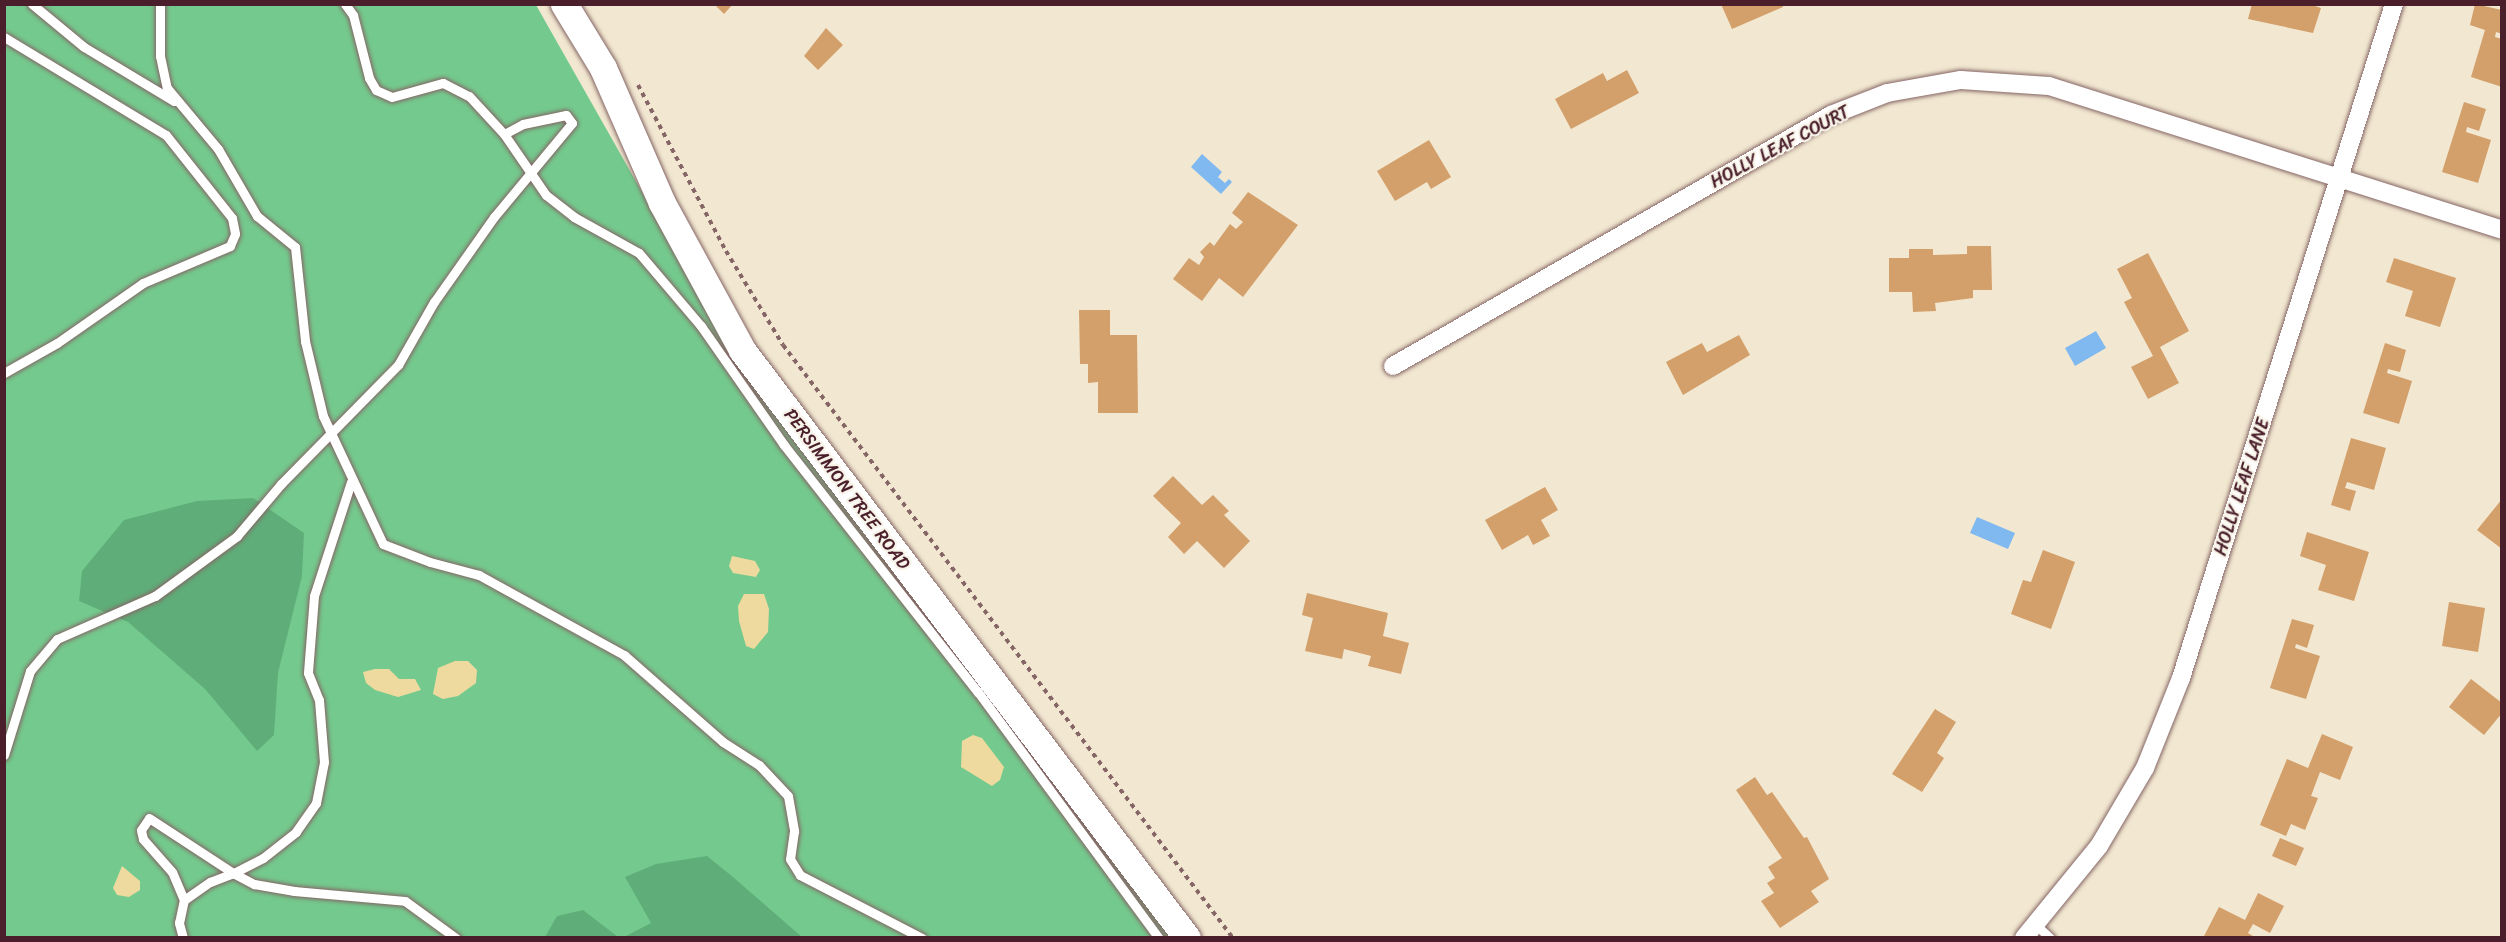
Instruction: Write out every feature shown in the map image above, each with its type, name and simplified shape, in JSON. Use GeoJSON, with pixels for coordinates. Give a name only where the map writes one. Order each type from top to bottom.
{"type":"FeatureCollection","features":[{"type":"Feature","properties":{"kind":"main road","name":"PERSIMMON TREE ROAD"},"geometry":{"type":"LineString","coordinates":[[564,4],[603,68],[662,203],[742,350],[1187,938]]}},
{"type":"Feature","properties":{"kind":"street","name":"HOLLY LEAF LANE"},"geometry":{"type":"LineString","coordinates":[[2029,931],[2099,846],[2149,758],[2181,678],[2394,4]]}},
{"type":"Feature","properties":{"kind":"street","name":"HOLLY LEAF COURT"},"geometry":{"type":"LineString","coordinates":[[1393,366],[1831,115],[1887,93],[1961,80],[2049,86],[2502,230]]}},
{"type":"Feature","properties":{"kind":"lane"},"geometry":{"type":"LineString","coordinates":[[33,4],[84,47],[179,104]]}},
{"type":"Feature","properties":{"kind":"lane"},"geometry":{"type":"LineString","coordinates":[[160,4],[160,56],[167,88],[218,149],[257,216],[295,247],[305,341],[331,434],[351,482],[383,544],[430,562],[479,575],[624,655],[723,742],[759,765],[788,796],[794,831],[790,859],[800,875],[922,938]]}},
{"type":"Feature","properties":{"kind":"lane"},"geometry":{"type":"LineString","coordinates":[[345,4],[353,15],[369,78],[376,90],[392,98],[443,83],[469,96],[504,134],[546,195],[574,217],[639,253],[701,326],[784,445],[978,693],[1159,938]]}},
{"type":"Feature","properties":{"kind":"lane"},"geometry":{"type":"LineString","coordinates":[[4,37],[166,135],[232,218],[235,234],[230,246],[143,283],[57,343],[4,373]]}},
{"type":"Feature","properties":{"kind":"lane"},"geometry":{"type":"LineString","coordinates":[[4,754],[30,671],[57,639],[155,596],[237,536],[398,365],[434,302],[494,217],[572,123],[566,115],[523,124],[504,134]]}},
{"type":"Feature","properties":{"kind":"lane"},"geometry":{"type":"LineString","coordinates":[[184,900],[210,882],[263,858],[296,832],[316,802],[324,762],[319,700],[308,673],[314,596],[351,482]]}},
{"type":"Feature","properties":{"kind":"lane"},"geometry":{"type":"LineString","coordinates":[[183,938],[179,923],[184,900],[172,872],[142,839],[141,830],[149,818],[233,873],[254,884],[294,891],[405,901],[456,938]]}},
{"type":"Feature","properties":{"kind":"lane"},"geometry":{"type":"LineString","coordinates":[[2029,931],[2050,938]]}},
{"type":"Feature","properties":{"kind":"path"},"geometry":{"type":"LineString","coordinates":[[636,81],[726,251],[783,345],[1233,938]]}},
{"type":"Feature","properties":{"kind":"green space"},"geometry":{"type":"Polygon","coordinates":[[[5,4],[536,5],[739,363],[1176,938],[5,938],[5,4]]]}},
{"type":"Feature","properties":{"kind":"green space"},"geometry":{"type":"Polygon","coordinates":[[[253,498],[304,533],[302,576],[278,673],[274,735],[257,751],[205,689],[128,622],[79,601],[82,571],[124,520],[197,501],[253,498]]]}},
{"type":"Feature","properties":{"kind":"green space"},"geometry":{"type":"Polygon","coordinates":[[[707,856],[802,937],[624,937],[651,923],[625,877],[656,864],[707,856]]]}},
{"type":"Feature","properties":{"kind":"green space"},"geometry":{"type":"Polygon","coordinates":[[[583,910],[618,937],[545,937],[557,916],[583,910]]]}},
{"type":"Feature","properties":{"kind":"sand"},"geometry":{"type":"Polygon","coordinates":[[[732,556],[755,561],[760,570],[756,577],[733,573],[729,566],[732,556]]]}},
{"type":"Feature","properties":{"kind":"sand"},"geometry":{"type":"Polygon","coordinates":[[[744,594],[764,594],[769,609],[768,632],[754,649],[746,646],[739,621],[738,606],[744,594]]]}},
{"type":"Feature","properties":{"kind":"sand"},"geometry":{"type":"Polygon","coordinates":[[[455,661],[468,661],[477,670],[476,683],[458,696],[443,699],[433,694],[438,668],[455,661]]]}},
{"type":"Feature","properties":{"kind":"sand"},"geometry":{"type":"Polygon","coordinates":[[[389,669],[399,679],[415,679],[421,690],[398,697],[375,690],[366,683],[363,672],[389,669]]]}},
{"type":"Feature","properties":{"kind":"sand"},"geometry":{"type":"Polygon","coordinates":[[[973,735],[982,738],[1004,767],[1000,780],[992,786],[961,767],[962,741],[973,735]]]}},
{"type":"Feature","properties":{"kind":"sand"},"geometry":{"type":"Polygon","coordinates":[[[122,866],[140,881],[140,890],[129,897],[117,895],[113,888],[122,866]]]}},
{"type":"Feature","properties":{"kind":"water"},"geometry":{"type":"Polygon","coordinates":[[[1202,154],[1222,172],[1218,177],[1225,183],[1229,179],[1232,182],[1221,194],[1191,167],[1202,154]]]}},
{"type":"Feature","properties":{"kind":"water"},"geometry":{"type":"Polygon","coordinates":[[[2096,331],[2106,348],[2075,366],[2065,348],[2096,331]]]}},
{"type":"Feature","properties":{"kind":"water"},"geometry":{"type":"Polygon","coordinates":[[[1977,517],[2015,533],[2008,549],[1970,533],[1977,517]]]}},
{"type":"Feature","properties":{"kind":"building"},"geometry":{"type":"Polygon","coordinates":[[[714,4],[733,4],[724,14],[714,4]]]}},
{"type":"Feature","properties":{"kind":"building"},"geometry":{"type":"Polygon","coordinates":[[[1721,4],[1782,4],[1783,7],[1732,29],[1721,4]]]}},
{"type":"Feature","properties":{"kind":"building"},"geometry":{"type":"Polygon","coordinates":[[[2252,4],[2309,4],[2321,8],[2313,33],[2248,19],[2252,4]]]}},
{"type":"Feature","properties":{"kind":"building"},"geometry":{"type":"Polygon","coordinates":[[[2475,4],[2502,10],[2502,34],[2496,32],[2495,37],[2502,39],[2502,87],[2471,77],[2485,30],[2470,25],[2475,4]]]}},
{"type":"Feature","properties":{"kind":"building"},"geometry":{"type":"Polygon","coordinates":[[[826,28],[843,45],[818,70],[804,56],[826,28]]]}},
{"type":"Feature","properties":{"kind":"building"},"geometry":{"type":"Polygon","coordinates":[[[1627,70],[1639,93],[1571,129],[1555,99],[1603,73],[1607,81],[1627,70]]]}},
{"type":"Feature","properties":{"kind":"building"},"geometry":{"type":"Polygon","coordinates":[[[2464,102],[2486,109],[2479,131],[2467,127],[2466,132],[2491,140],[2478,183],[2442,172],[2464,102]]]}},
{"type":"Feature","properties":{"kind":"building"},"geometry":{"type":"Polygon","coordinates":[[[1429,140],[1451,177],[1431,189],[1427,182],[1395,201],[1377,171],[1429,140]]]}},
{"type":"Feature","properties":{"kind":"building"},"geometry":{"type":"Polygon","coordinates":[[[1248,192],[1298,225],[1243,297],[1219,278],[1202,301],[1173,279],[1189,258],[1199,265],[1204,257],[1200,252],[1210,242],[1214,246],[1230,224],[1236,229],[1243,222],[1232,213],[1248,192]]]}},
{"type":"Feature","properties":{"kind":"building"},"geometry":{"type":"Polygon","coordinates":[[[1967,246],[1991,246],[1992,290],[1973,290],[1973,298],[1935,303],[1936,311],[1913,312],[1912,292],[1889,292],[1889,258],[1909,258],[1909,249],[1933,249],[1933,255],[1967,254],[1967,246]]]}},
{"type":"Feature","properties":{"kind":"building"},"geometry":{"type":"Polygon","coordinates":[[[2148,253],[2189,331],[2160,347],[2179,383],[2148,399],[2131,367],[2153,356],[2124,302],[2132,298],[2117,269],[2148,253]]]}},
{"type":"Feature","properties":{"kind":"building"},"geometry":{"type":"Polygon","coordinates":[[[2394,258],[2456,278],[2440,327],[2405,316],[2413,291],[2386,282],[2394,258]]]}},
{"type":"Feature","properties":{"kind":"building"},"geometry":{"type":"Polygon","coordinates":[[[1079,310],[1110,310],[1110,335],[1137,335],[1138,413],[1098,413],[1098,382],[1088,383],[1088,364],[1080,364],[1079,310]]]}},
{"type":"Feature","properties":{"kind":"building"},"geometry":{"type":"Polygon","coordinates":[[[1739,335],[1750,355],[1683,395],[1666,362],[1702,343],[1707,352],[1739,335]]]}},
{"type":"Feature","properties":{"kind":"building"},"geometry":{"type":"Polygon","coordinates":[[[2385,343],[2406,350],[2400,372],[2388,369],[2387,373],[2412,381],[2399,424],[2363,413],[2385,343]]]}},
{"type":"Feature","properties":{"kind":"building"},"geometry":{"type":"Polygon","coordinates":[[[2351,438],[2386,448],[2374,490],[2347,482],[2345,488],[2356,491],[2350,511],[2331,505],[2351,438]]]}},
{"type":"Feature","properties":{"kind":"building"},"geometry":{"type":"Polygon","coordinates":[[[1173,476],[1202,505],[1213,495],[1229,511],[1224,515],[1250,541],[1224,568],[1197,541],[1184,554],[1168,537],[1181,523],[1153,496],[1173,476]]]}},
{"type":"Feature","properties":{"kind":"building"},"geometry":{"type":"Polygon","coordinates":[[[1545,487],[1558,510],[1541,520],[1550,536],[1533,545],[1528,535],[1502,550],[1485,520],[1545,487]]]}},
{"type":"Feature","properties":{"kind":"building"},"geometry":{"type":"Polygon","coordinates":[[[2502,499],[2502,549],[2477,530],[2502,499]]]}},
{"type":"Feature","properties":{"kind":"building"},"geometry":{"type":"Polygon","coordinates":[[[2307,532],[2369,552],[2354,601],[2318,590],[2326,565],[2300,556],[2307,532]]]}},
{"type":"Feature","properties":{"kind":"building"},"geometry":{"type":"Polygon","coordinates":[[[2043,550],[2075,562],[2051,629],[2011,614],[2023,580],[2031,582],[2043,550]]]}},
{"type":"Feature","properties":{"kind":"building"},"geometry":{"type":"Polygon","coordinates":[[[1307,593],[1388,613],[1383,636],[1409,643],[1401,674],[1368,666],[1371,656],[1344,649],[1342,659],[1305,651],[1313,618],[1302,615],[1307,593]]]}},
{"type":"Feature","properties":{"kind":"building"},"geometry":{"type":"Polygon","coordinates":[[[2449,602],[2485,608],[2478,652],[2442,646],[2449,602]]]}},
{"type":"Feature","properties":{"kind":"building"},"geometry":{"type":"Polygon","coordinates":[[[2292,619],[2314,625],[2307,648],[2296,644],[2295,648],[2320,656],[2306,699],[2270,688],[2292,619]]]}},
{"type":"Feature","properties":{"kind":"building"},"geometry":{"type":"Polygon","coordinates":[[[2471,679],[2502,703],[2502,713],[2484,735],[2449,707],[2471,679]]]}},
{"type":"Feature","properties":{"kind":"building"},"geometry":{"type":"Polygon","coordinates":[[[1935,709],[1956,722],[1937,753],[1944,758],[1922,792],[1892,774],[1935,709]]]}},
{"type":"Feature","properties":{"kind":"building"},"geometry":{"type":"Polygon","coordinates":[[[2322,734],[2353,747],[2340,780],[2320,772],[2311,796],[2318,798],[2305,830],[2291,824],[2286,836],[2260,825],[2287,759],[2308,768],[2322,734]]]}},
{"type":"Feature","properties":{"kind":"building"},"geometry":{"type":"Polygon","coordinates":[[[1755,777],[1767,795],[1772,792],[1804,838],[1807,837],[1829,879],[1811,891],[1819,902],[1780,928],[1761,901],[1774,893],[1767,883],[1775,878],[1768,867],[1782,858],[1736,790],[1755,777]]]}},
{"type":"Feature","properties":{"kind":"building"},"geometry":{"type":"Polygon","coordinates":[[[2280,838],[2304,848],[2296,866],[2272,856],[2280,838]]]}},
{"type":"Feature","properties":{"kind":"building"},"geometry":{"type":"Polygon","coordinates":[[[2258,893],[2284,906],[2270,933],[2253,924],[2248,933],[2256,938],[2203,938],[2219,907],[2245,920],[2258,893]]]}}]}
